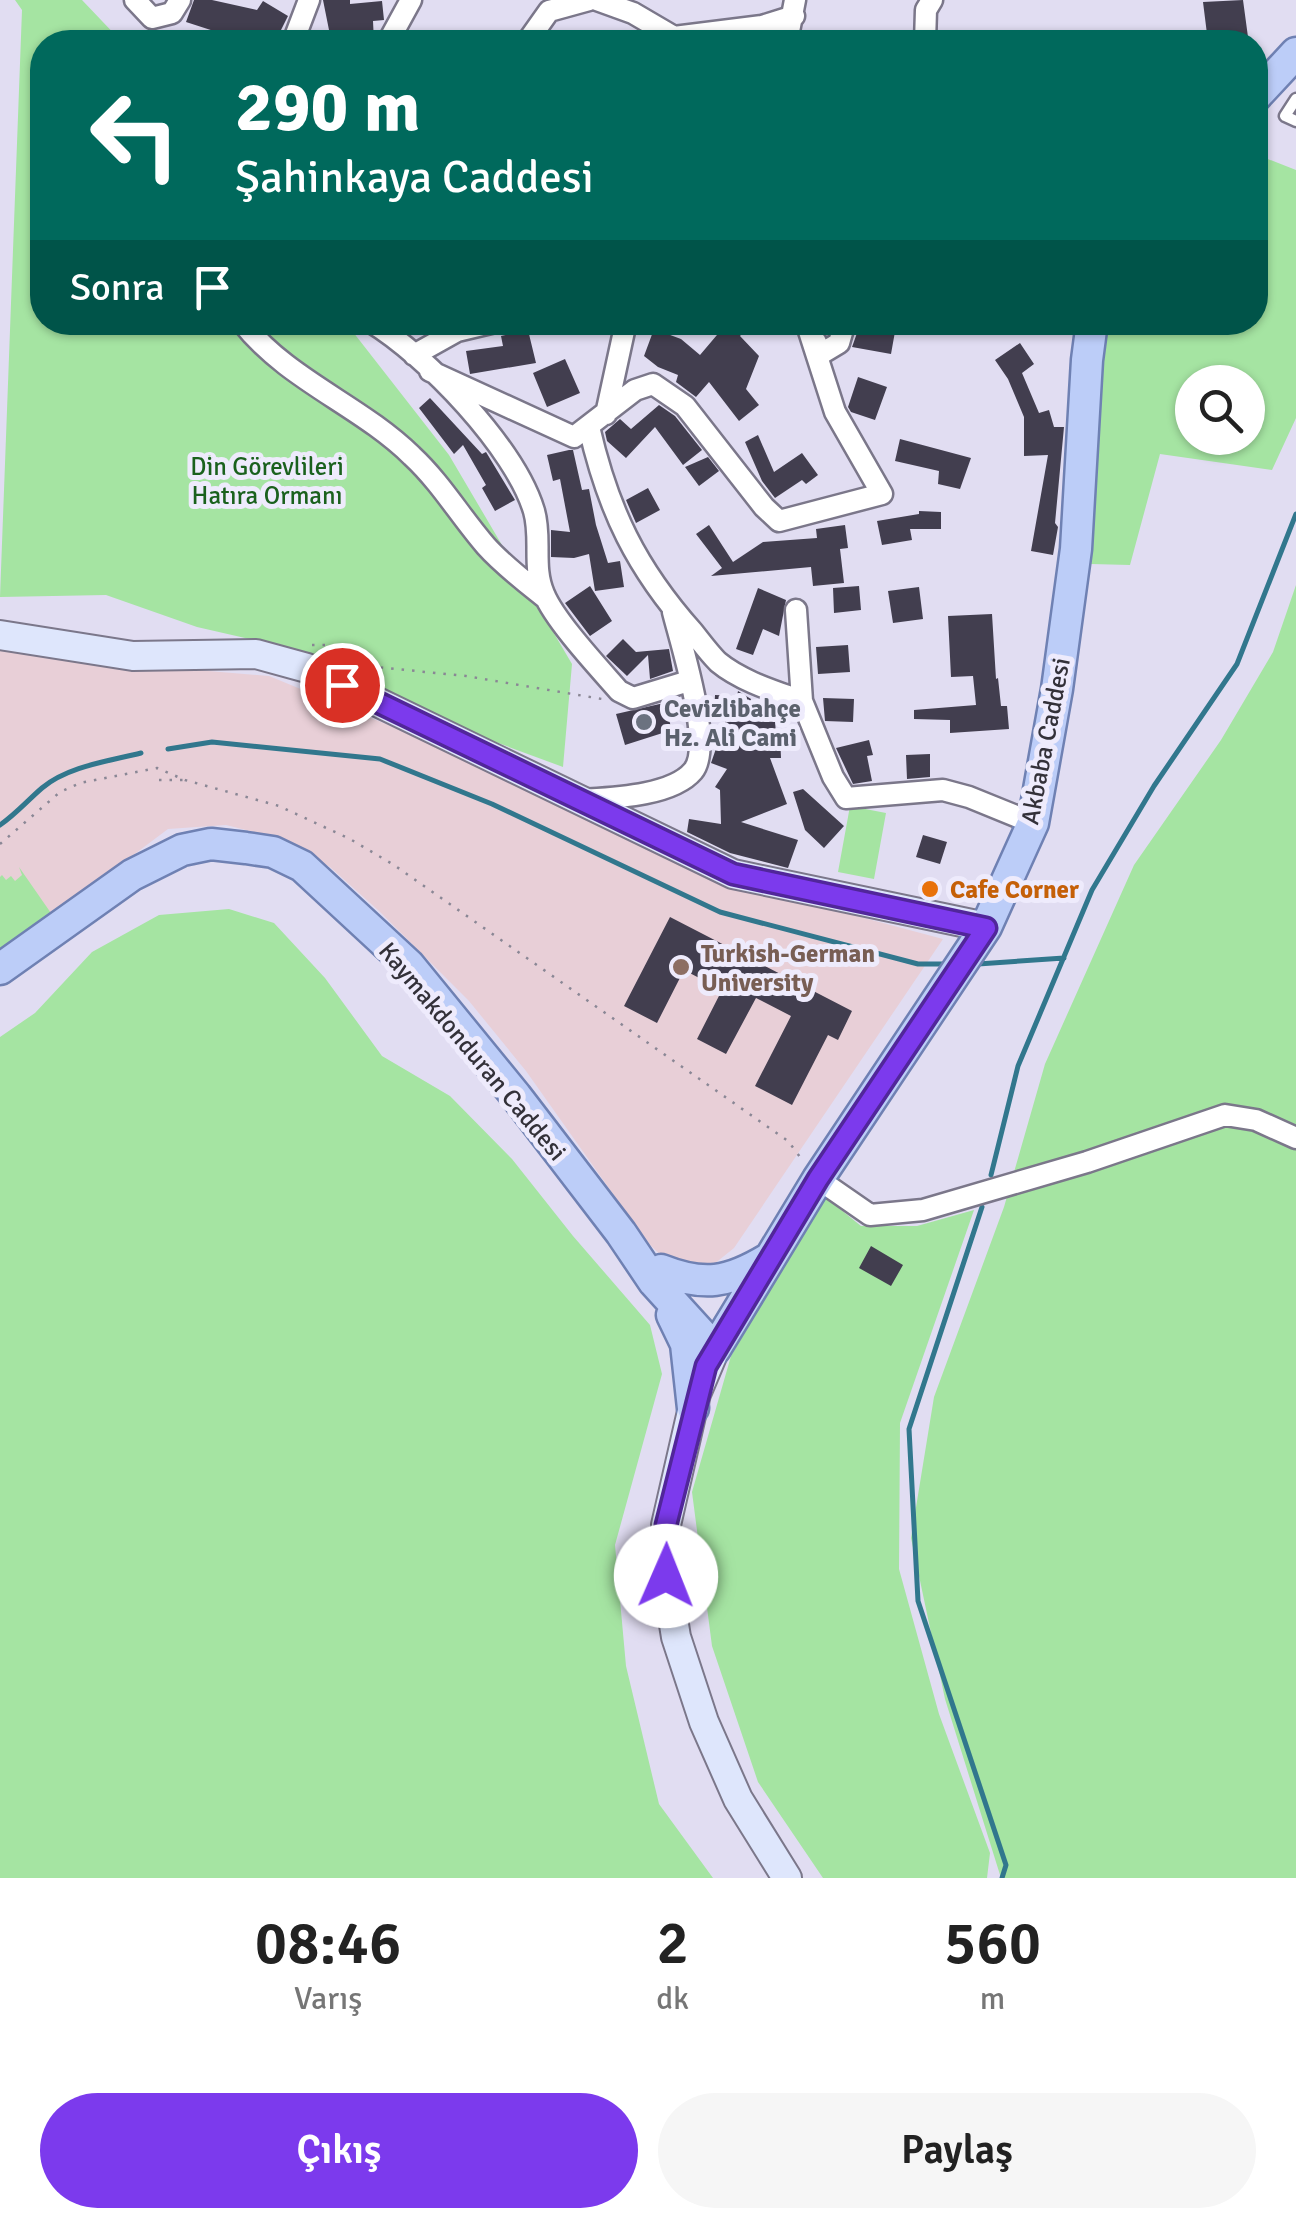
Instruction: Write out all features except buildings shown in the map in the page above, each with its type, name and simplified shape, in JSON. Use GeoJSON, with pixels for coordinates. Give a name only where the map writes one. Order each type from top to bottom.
{"type":"FeatureCollection","features":[{"type":"Feature","properties":{"kind":"main road"},"geometry":{"type":"LineString","coordinates":[[1268,83],[1296,53]]}},
{"type":"Feature","properties":{"kind":"main road","name":"Akbaba Caddesi"},"geometry":{"type":"LineString","coordinates":[[720,1340],[818,1179],[986,928],[1034,824],[1058,689],[1076,550],[1090,335]]}},
{"type":"Feature","properties":{"kind":"main road","name":"Kaymakdonduran Caddesi"},"geometry":{"type":"LineString","coordinates":[[0,969],[132,875],[182,850],[211,844],[273,852],[302,866],[409,965],[657,1276]]}},
{"type":"Feature","properties":{"kind":"main road"},"geometry":{"type":"LineString","coordinates":[[657,1276],[711,1282],[734,1276],[770,1257]]}},
{"type":"Feature","properties":{"kind":"main road"},"geometry":{"type":"LineString","coordinates":[[657,1276],[720,1340]]}},
{"type":"Feature","properties":{"kind":"main road"},"geometry":{"type":"LineString","coordinates":[[657,1276],[684,1336],[693,1408]]}},
{"type":"Feature","properties":{"kind":"street"},"geometry":{"type":"LineString","coordinates":[[134,0],[152,18],[172,13],[180,0]]}},
{"type":"Feature","properties":{"kind":"street"},"geometry":{"type":"LineString","coordinates":[[298,30],[309,0]]}},
{"type":"Feature","properties":{"kind":"street"},"geometry":{"type":"LineString","coordinates":[[395,30],[412,0]]}},
{"type":"Feature","properties":{"kind":"street"},"geometry":{"type":"LineString","coordinates":[[536,30],[549,11],[589,0]]}},
{"type":"Feature","properties":{"kind":"street"},"geometry":{"type":"LineString","coordinates":[[597,0],[633,13],[662,30]]}},
{"type":"Feature","properties":{"kind":"street"},"geometry":{"type":"LineString","coordinates":[[925,30],[926,10],[932,0]]}},
{"type":"Feature","properties":{"kind":"street"},"geometry":{"type":"LineString","coordinates":[[730,30],[762,26],[794,8]]}},
{"type":"Feature","properties":{"kind":"street"},"geometry":{"type":"LineString","coordinates":[[255,335],[298,376],[337,398],[411,454],[452,498],[485,545],[545,598],[619,691],[633,698],[689,681]]}},
{"type":"Feature","properties":{"kind":"street"},"geometry":{"type":"LineString","coordinates":[[393,335],[485,426],[528,494],[536,516],[538,578],[545,598]]}},
{"type":"Feature","properties":{"kind":"street"},"geometry":{"type":"LineString","coordinates":[[414,356],[452,335]]}},
{"type":"Feature","properties":{"kind":"street"},"geometry":{"type":"LineString","coordinates":[[622,335],[597,420],[602,481],[634,554],[673,610],[719,662],[759,686],[802,701]]}},
{"type":"Feature","properties":{"kind":"street"},"geometry":{"type":"LineString","coordinates":[[430,371],[574,437],[634,390],[653,384],[685,406],[779,521],[882,494],[836,412],[813,335]]}},
{"type":"Feature","properties":{"kind":"street"},"geometry":{"type":"LineString","coordinates":[[820,355],[839,343],[841,335]]}},
{"type":"Feature","properties":{"kind":"street"},"geometry":{"type":"LineString","coordinates":[[579,800],[660,789],[695,769],[701,723],[673,610]]}},
{"type":"Feature","properties":{"kind":"street"},"geometry":{"type":"LineString","coordinates":[[796,610],[802,701],[833,777],[846,798],[943,790],[969,796],[1034,824]]}},
{"type":"Feature","properties":{"kind":"street"},"geometry":{"type":"LineString","coordinates":[[0,635],[133,656],[256,654],[307,668],[733,874],[986,928]]}},
{"type":"Feature","properties":{"kind":"street"},"geometry":{"type":"LineString","coordinates":[[818,1179],[870,1215],[923,1210],[1087,1162],[1225,1115],[1256,1120],[1296,1138]]}},
{"type":"Feature","properties":{"kind":"street","name":"Akbaba Caddesi"},"geometry":{"type":"LineString","coordinates":[[720,1340],[693,1408],[666,1525],[666,1576],[676,1637],[704,1722],[738,1799],[787,1878]]}},
{"type":"Feature","properties":{"kind":"lane"},"geometry":{"type":"LineString","coordinates":[[1296,99],[1285,116],[1296,121]]}},
{"type":"Feature","properties":{"kind":"path"},"geometry":{"type":"LineString","coordinates":[[280,660],[302,646],[328,645],[376,668],[466,676],[590,699],[633,698]]}},
{"type":"Feature","properties":{"kind":"path"},"geometry":{"type":"LineString","coordinates":[[0,844],[49,799],[80,782],[157,768],[184,780],[279,806],[350,838],[394,865],[788,1141],[818,1179]]}},
{"type":"Feature","properties":{"kind":"path"},"geometry":{"type":"LineString","coordinates":[[159,780],[184,780]]}},
{"type":"Feature","properties":{"kind":"shaded area","name":"Turkish-German University"},"geometry":{"type":"Polygon","coordinates":[[[0,645],[67,659],[269,676],[393,727],[725,881],[943,939],[734,1248],[703,1273],[670,1264],[647,1242],[526,1071],[469,1001],[330,867],[274,837],[226,825],[168,829],[0,955],[0,645]]]}},
{"type":"Feature","properties":{"kind":"green space","name":"Din Görevlileri Hatıra Ormanı"},"geometry":{"type":"Polygon","coordinates":[[[15,0],[82,0],[111,30],[30,30],[30,335],[355,335],[449,455],[572,664],[563,767],[482,737],[294,649],[197,627],[106,595],[0,597],[22,10],[15,0]]]}},
{"type":"Feature","properties":{"kind":"green space"},"geometry":{"type":"Polygon","coordinates":[[[1268,159],[1296,170],[1296,418],[1272,470],[1160,454],[1130,565],[1091,564],[1093,403],[1101,335],[1268,335],[1268,159]]]}},
{"type":"Feature","properties":{"kind":"green space"},"geometry":{"type":"Polygon","coordinates":[[[1296,585],[1296,1878],[1001,1878],[945,1699],[911,1538],[934,1397],[1004,1207],[1045,1064],[1134,865],[1221,740],[1273,652],[1296,585]]]}},
{"type":"Feature","properties":{"kind":"green space"},"geometry":{"type":"Polygon","coordinates":[[[850,806],[886,813],[874,879],[838,872],[850,806]]]}},
{"type":"Feature","properties":{"kind":"green space"},"geometry":{"type":"Polygon","coordinates":[[[19,867],[53,916],[0,955],[0,877],[6,880],[11,876],[15,881],[22,875],[19,867]]]}},
{"type":"Feature","properties":{"kind":"green space"},"geometry":{"type":"Polygon","coordinates":[[[229,909],[274,923],[325,978],[382,1056],[450,1096],[512,1159],[650,1325],[662,1374],[615,1545],[626,1666],[659,1804],[713,1878],[0,1878],[0,1037],[35,1013],[92,952],[159,915],[229,909]]]}},
{"type":"Feature","properties":{"kind":"green space"},"geometry":{"type":"Polygon","coordinates":[[[824,1196],[861,1226],[917,1226],[974,1210],[900,1423],[899,1569],[939,1714],[990,1853],[987,1878],[823,1878],[758,1782],[712,1646],[692,1492],[731,1356],[824,1196]]]}},
{"type":"Feature","properties":{"kind":"waterway"},"geometry":{"type":"LineString","coordinates":[[991,1175],[1018,1066],[1092,890],[1154,786],[1237,664],[1296,514]]}},
{"type":"Feature","properties":{"kind":"waterway"},"geometry":{"type":"LineString","coordinates":[[168,749],[212,742],[380,759],[492,804],[720,912],[918,964],[944,964]]}},
{"type":"Feature","properties":{"kind":"waterway"},"geometry":{"type":"LineString","coordinates":[[0,825],[64,774],[141,753]]}},
{"type":"Feature","properties":{"kind":"waterway"},"geometry":{"type":"LineString","coordinates":[[978,964],[1064,958]]}},
{"type":"Feature","properties":{"kind":"waterway"},"geometry":{"type":"LineString","coordinates":[[982,1207],[909,1429],[918,1601],[1006,1865],[1002,1878]]}},
{"type":"Feature","properties":{"kind":"place","name":"Cevizlibahçe Hz. Ali Cami"},"geometry":{"type":"Point","coordinates":[644,722]}},
{"type":"Feature","properties":{"kind":"place","name":"Cafe Corner"},"geometry":{"type":"Point","coordinates":[930,889]}},
{"type":"Feature","properties":{"kind":"place","name":"Turkish-German University"},"geometry":{"type":"Point","coordinates":[681,967]}},
{"type":"Feature","properties":{"kind":"route"},"geometry":{"type":"LineString","coordinates":[[342,685],[733,874],[986,928],[818,1179],[706,1366],[666,1525],[666,1576]]}}]}
